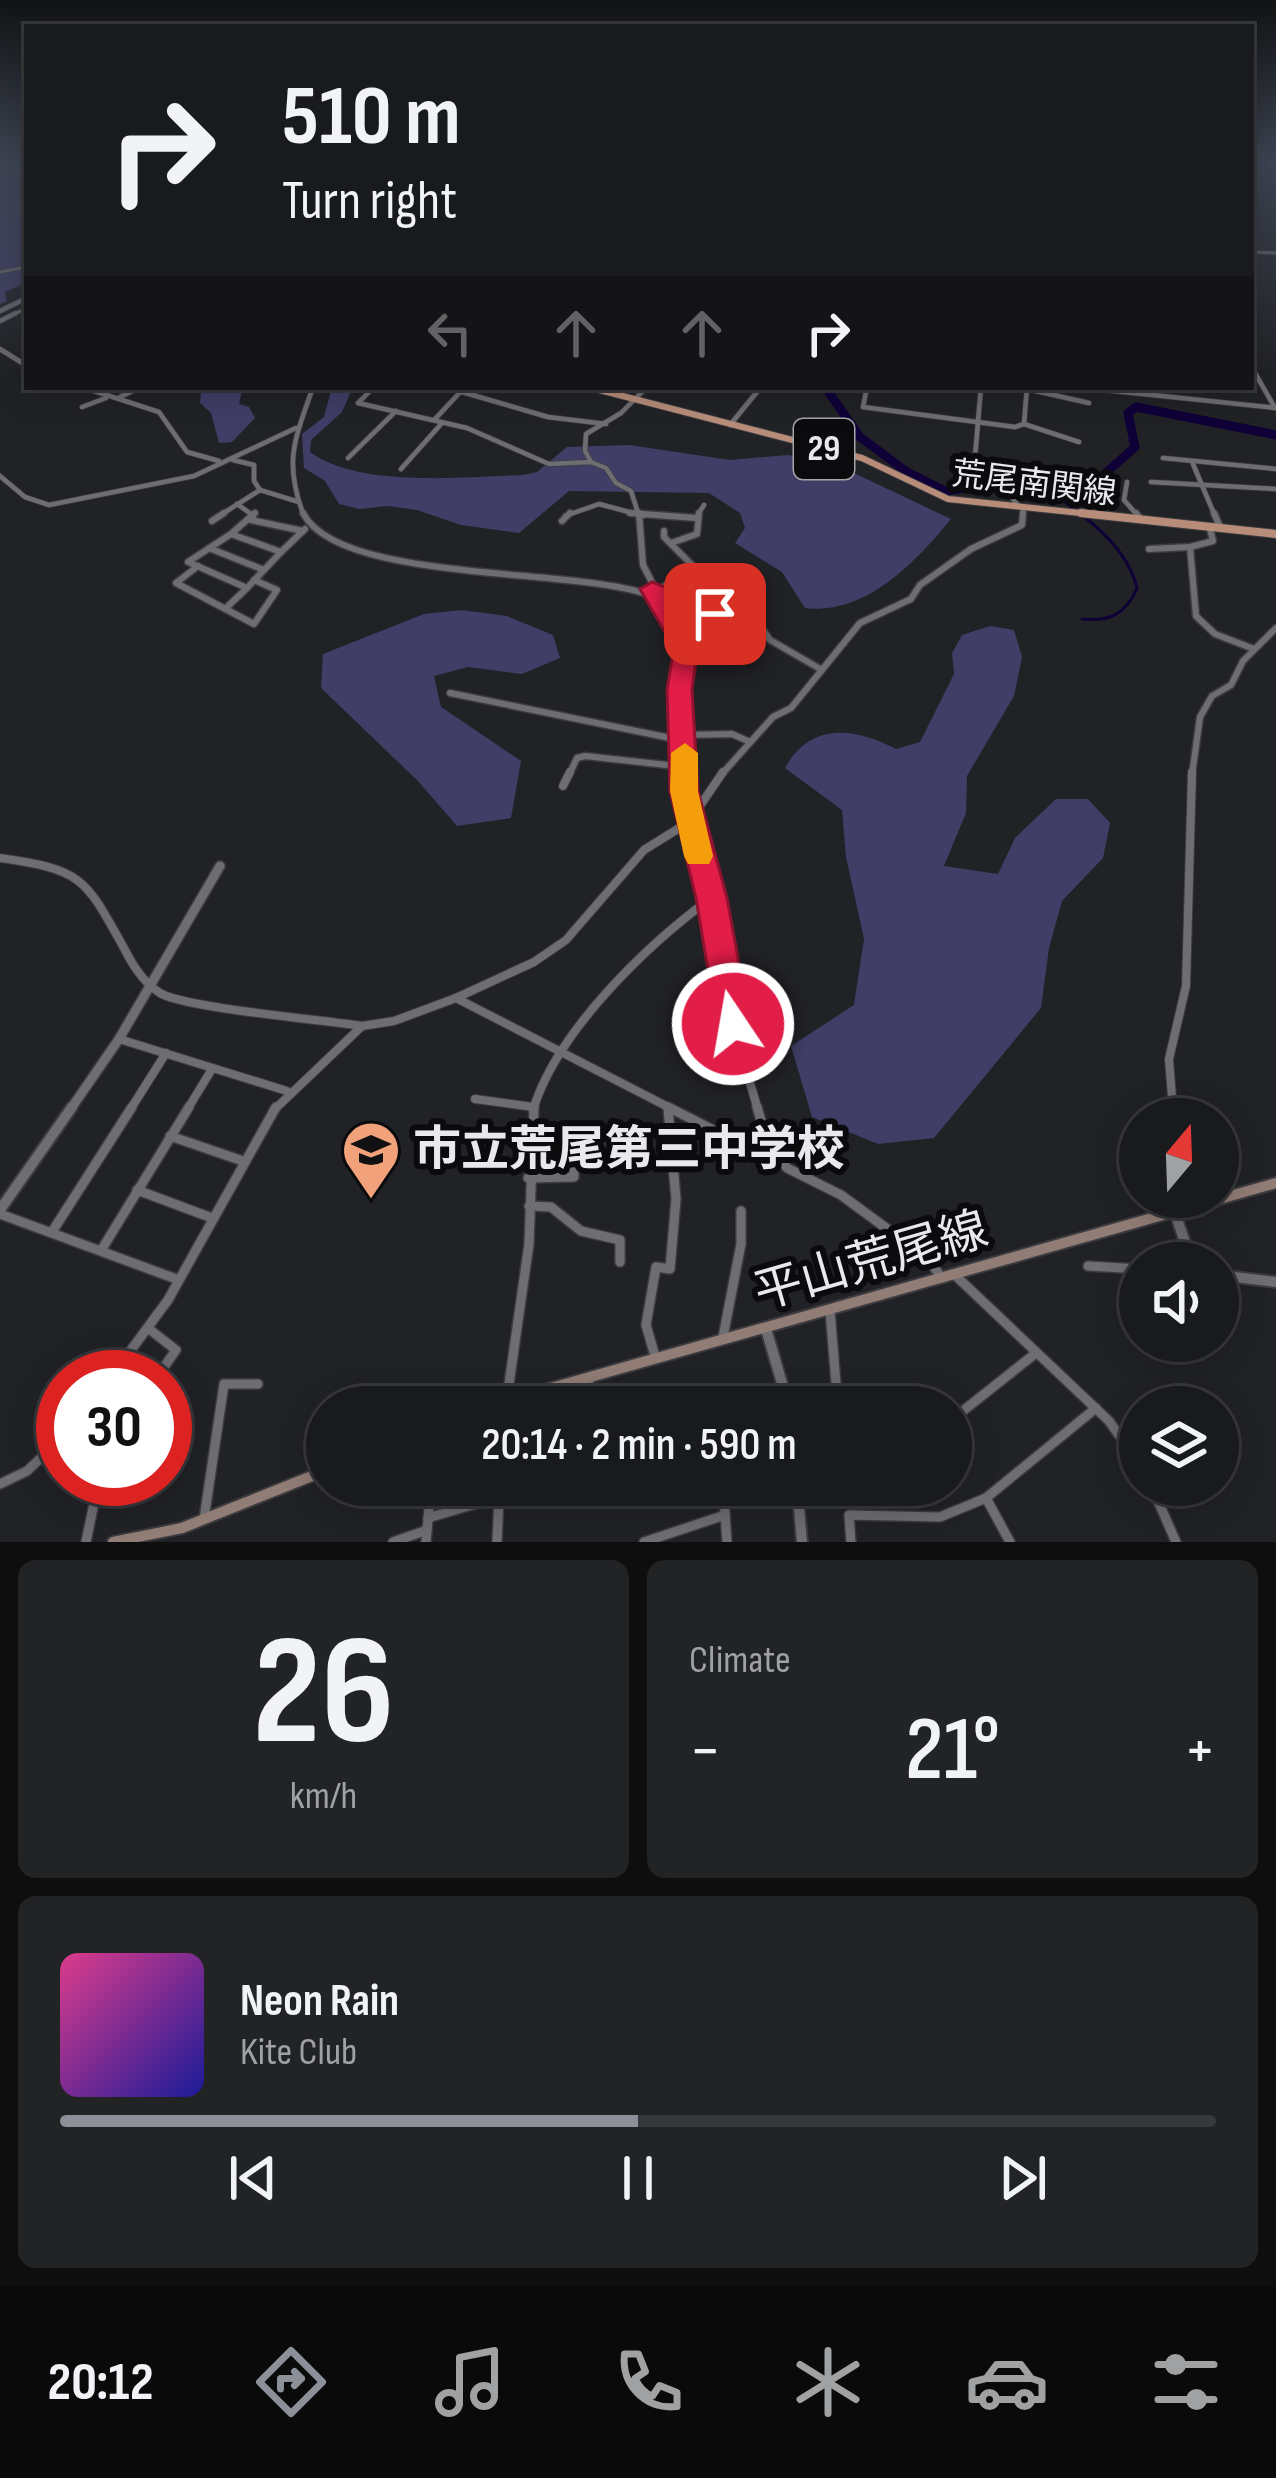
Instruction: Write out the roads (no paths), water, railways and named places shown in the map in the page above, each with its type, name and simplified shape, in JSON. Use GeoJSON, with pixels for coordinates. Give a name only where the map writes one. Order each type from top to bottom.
{"type":"FeatureCollection","features":[{"type":"Feature","properties":{"kind":"main road","name":"荒尾南関線"},"geometry":{"type":"LineString","coordinates":[[600,390],[862,458],[933,495],[1276,534]]}},
{"type":"Feature","properties":{"kind":"main road","name":"平山荒尾線"},"geometry":{"type":"LineString","coordinates":[[1239,1195],[1276,1184]]}},
{"type":"Feature","properties":{"kind":"main road","name":"平山荒尾線"},"geometry":{"type":"LineString","coordinates":[[556,1386],[1158,1218]]}},
{"type":"Feature","properties":{"kind":"main road"},"geometry":{"type":"LineString","coordinates":[[113,1542],[204,1520],[306,1479]]}},
{"type":"Feature","properties":{"kind":"street"},"geometry":{"type":"LineString","coordinates":[[1254,371],[1275,408]]}},
{"type":"Feature","properties":{"kind":"street"},"geometry":{"type":"LineString","coordinates":[[89,390],[159,412],[187,452],[219,461]]}},
{"type":"Feature","properties":{"kind":"street"},"geometry":{"type":"LineString","coordinates":[[116,399],[135,390]]}},
{"type":"Feature","properties":{"kind":"street"},"geometry":{"type":"LineString","coordinates":[[305,529],[292,446],[312,390]]}},
{"type":"Feature","properties":{"kind":"street"},"geometry":{"type":"LineString","coordinates":[[371,390],[358,403],[467,428],[549,464],[591,462],[606,468],[616,483],[631,491],[638,504],[643,566],[686,648],[680,689],[689,822],[712,898],[733,1024],[766,1138],[787,1168],[841,1195],[927,1258],[1096,1408],[1119,1438]]}},
{"type":"Feature","properties":{"kind":"street"},"geometry":{"type":"LineString","coordinates":[[401,469],[463,390]]}},
{"type":"Feature","properties":{"kind":"street"},"geometry":{"type":"LineString","coordinates":[[467,390],[548,417],[606,424]]}},
{"type":"Feature","properties":{"kind":"street"},"geometry":{"type":"LineString","coordinates":[[591,462],[585,451],[586,434],[606,424],[643,390]]}},
{"type":"Feature","properties":{"kind":"street"},"geometry":{"type":"LineString","coordinates":[[730,425],[759,390]]}},
{"type":"Feature","properties":{"kind":"street"},"geometry":{"type":"LineString","coordinates":[[866,390],[862,407],[978,423],[1024,424],[1079,442]]}},
{"type":"Feature","properties":{"kind":"street"},"geometry":{"type":"LineString","coordinates":[[0,858],[58,867],[75,876],[95,898],[149,988],[191,1002],[362,1026],[394,1021],[456,998],[554,950],[644,850],[689,822],[748,741],[791,708],[860,622],[911,599],[920,585],[971,548],[1022,525],[1022,507],[975,457],[981,390]]}},
{"type":"Feature","properties":{"kind":"street"},"geometry":{"type":"LineString","coordinates":[[1024,424],[1027,390]]}},
{"type":"Feature","properties":{"kind":"street"},"geometry":{"type":"LineString","coordinates":[[1035,390],[1089,404]]}},
{"type":"Feature","properties":{"kind":"street"},"geometry":{"type":"LineString","coordinates":[[1121,390],[1275,408]]}},
{"type":"Feature","properties":{"kind":"street"},"geometry":{"type":"LineString","coordinates":[[82,407],[107,398]]}},
{"type":"Feature","properties":{"kind":"street"},"geometry":{"type":"LineString","coordinates":[[348,458],[396,411]]}},
{"type":"Feature","properties":{"kind":"street"},"geometry":{"type":"LineString","coordinates":[[0,476],[25,496],[49,505],[194,476],[299,426]]}},
{"type":"Feature","properties":{"kind":"street"},"geometry":{"type":"LineString","coordinates":[[230,458],[254,465],[254,481],[260,490],[300,502]]}},
{"type":"Feature","properties":{"kind":"street"},"geometry":{"type":"LineString","coordinates":[[1163,458],[1189,459],[1221,530]]}},
{"type":"Feature","properties":{"kind":"street"},"geometry":{"type":"LineString","coordinates":[[1193,464],[1276,469]]}},
{"type":"Feature","properties":{"kind":"street"},"geometry":{"type":"LineString","coordinates":[[1127,482],[1124,500],[1142,521]]}},
{"type":"Feature","properties":{"kind":"street"},"geometry":{"type":"LineString","coordinates":[[1151,482],[1276,489]]}},
{"type":"Feature","properties":{"kind":"street"},"geometry":{"type":"LineString","coordinates":[[212,521],[260,490]]}},
{"type":"Feature","properties":{"kind":"street"},"geometry":{"type":"LineString","coordinates":[[237,504],[257,514],[188,562],[247,587]]}},
{"type":"Feature","properties":{"kind":"street"},"geometry":{"type":"LineString","coordinates":[[562,521],[567,514],[599,504],[636,515],[696,518]]}},
{"type":"Feature","properties":{"kind":"street"},"geometry":{"type":"LineString","coordinates":[[671,543],[698,535],[696,518],[704,505]]}},
{"type":"Feature","properties":{"kind":"street"},"geometry":{"type":"LineString","coordinates":[[251,520],[305,529],[441,568],[516,579],[614,581],[726,618],[756,620],[770,640],[822,670]]}},
{"type":"Feature","properties":{"kind":"street"},"geometry":{"type":"LineString","coordinates":[[225,609],[305,529]]}},
{"type":"Feature","properties":{"kind":"street"},"geometry":{"type":"LineString","coordinates":[[1149,549],[1213,542],[1210,529]]}},
{"type":"Feature","properties":{"kind":"street"},"geometry":{"type":"LineString","coordinates":[[655,593],[696,569],[664,531]]}},
{"type":"Feature","properties":{"kind":"street"},"geometry":{"type":"LineString","coordinates":[[231,534],[281,552]]}},
{"type":"Feature","properties":{"kind":"street"},"geometry":{"type":"LineString","coordinates":[[1190,547],[1190,585],[1199,623],[1217,639],[1254,649]]}},
{"type":"Feature","properties":{"kind":"street"},"geometry":{"type":"LineString","coordinates":[[209,548],[264,570]]}},
{"type":"Feature","properties":{"kind":"street"},"geometry":{"type":"LineString","coordinates":[[198,566],[176,583],[254,624],[277,590],[254,580]]}},
{"type":"Feature","properties":{"kind":"street"},"geometry":{"type":"LineString","coordinates":[[1172,1098],[1169,1059],[1186,986],[1192,768],[1200,717],[1212,696],[1231,685],[1254,649],[1276,628]]}},
{"type":"Feature","properties":{"kind":"street"},"geometry":{"type":"LineString","coordinates":[[450,693],[685,738],[732,734],[748,741]]}},
{"type":"Feature","properties":{"kind":"street"},"geometry":{"type":"LineString","coordinates":[[563,786],[577,758],[585,756],[685,766]]}},
{"type":"Feature","properties":{"kind":"street"},"geometry":{"type":"LineString","coordinates":[[179,1280],[0,1212],[119,1039],[220,866]]}},
{"type":"Feature","properties":{"kind":"street"},"geometry":{"type":"LineString","coordinates":[[507,1386],[525,1278],[533,1107],[548,1069],[650,952],[712,898]]}},
{"type":"Feature","properties":{"kind":"street"},"geometry":{"type":"LineString","coordinates":[[456,998],[735,1141],[766,1138]]}},
{"type":"Feature","properties":{"kind":"street"},"geometry":{"type":"LineString","coordinates":[[132,1350],[179,1280],[242,1161],[289,1092],[362,1026]]}},
{"type":"Feature","properties":{"kind":"street"},"geometry":{"type":"LineString","coordinates":[[119,1039],[289,1092]]}},
{"type":"Feature","properties":{"kind":"street"},"geometry":{"type":"LineString","coordinates":[[52,1232],[166,1053]]}},
{"type":"Feature","properties":{"kind":"street"},"geometry":{"type":"LineString","coordinates":[[102,1250],[212,1069]]}},
{"type":"Feature","properties":{"kind":"street"},"geometry":{"type":"LineString","coordinates":[[475,1099],[533,1107]]}},
{"type":"Feature","properties":{"kind":"street"},"geometry":{"type":"LineString","coordinates":[[656,1359],[646,1324],[656,1267],[670,1269],[676,1199],[668,1108]]}},
{"type":"Feature","properties":{"kind":"street"},"geometry":{"type":"LineString","coordinates":[[170,1136],[242,1161]]}},
{"type":"Feature","properties":{"kind":"street"},"geometry":{"type":"LineString","coordinates":[[528,1178],[574,1177],[573,1140],[634,1138]]}},
{"type":"Feature","properties":{"kind":"street"},"geometry":{"type":"LineString","coordinates":[[137,1190],[212,1218]]}},
{"type":"Feature","properties":{"kind":"street"},"geometry":{"type":"LineString","coordinates":[[529,1206],[551,1207],[570,1228],[589,1236],[620,1240],[620,1262]]}},
{"type":"Feature","properties":{"kind":"street"},"geometry":{"type":"LineString","coordinates":[[723,1341],[722,1321],[740,1259],[741,1211]]}},
{"type":"Feature","properties":{"kind":"street"},"geometry":{"type":"LineString","coordinates":[[1088,1266],[1119,1268]]}},
{"type":"Feature","properties":{"kind":"street"},"geometry":{"type":"LineString","coordinates":[[1239,1278],[1276,1282]]}},
{"type":"Feature","properties":{"kind":"street"},"geometry":{"type":"LineString","coordinates":[[830,1311],[836,1386]]}},
{"type":"Feature","properties":{"kind":"street"},"geometry":{"type":"LineString","coordinates":[[149,1329],[176,1350]]}},
{"type":"Feature","properties":{"kind":"street"},"geometry":{"type":"LineString","coordinates":[[766,1329],[782,1386]]}},
{"type":"Feature","properties":{"kind":"street"},"geometry":{"type":"LineString","coordinates":[[972,1404],[1036,1352]]}},
{"type":"Feature","properties":{"kind":"street"},"geometry":{"type":"LineString","coordinates":[[588,1378],[589,1386]]}},
{"type":"Feature","properties":{"kind":"street"},"geometry":{"type":"LineString","coordinates":[[204,1520],[224,1384],[258,1384]]}},
{"type":"Feature","properties":{"kind":"street"},"geometry":{"type":"LineString","coordinates":[[851,1542],[849,1515],[940,1517],[986,1498],[1096,1408]]}},
{"type":"Feature","properties":{"kind":"street"},"geometry":{"type":"LineString","coordinates":[[0,1484],[36,1463]]}},
{"type":"Feature","properties":{"kind":"street"},"geometry":{"type":"LineString","coordinates":[[986,1498],[1010,1542]]}},
{"type":"Feature","properties":{"kind":"street"},"geometry":{"type":"LineString","coordinates":[[86,1542],[93,1506]]}},
{"type":"Feature","properties":{"kind":"street"},"geometry":{"type":"LineString","coordinates":[[393,1542],[481,1506]]}},
{"type":"Feature","properties":{"kind":"street"},"geometry":{"type":"LineString","coordinates":[[497,1542],[499,1506]]}},
{"type":"Feature","properties":{"kind":"street"},"geometry":{"type":"LineString","coordinates":[[724,1506],[728,1542]]}},
{"type":"Feature","properties":{"kind":"street"},"geometry":{"type":"LineString","coordinates":[[798,1506],[802,1542]]}},
{"type":"Feature","properties":{"kind":"street"},"geometry":{"type":"LineString","coordinates":[[1160,1506],[1176,1542]]}},
{"type":"Feature","properties":{"kind":"street"},"geometry":{"type":"LineString","coordinates":[[644,1542],[725,1515]]}},
{"type":"Feature","properties":{"kind":"waterway"},"geometry":{"type":"LineString","coordinates":[[827,390],[860,437],[907,472],[945,491],[1050,474],[1100,478],[1135,447],[1128,413],[1136,407],[1276,435]]}},
{"type":"Feature","properties":{"kind":"waterway"},"geometry":{"type":"LineString","coordinates":[[1033,478],[1109,539],[1131,570],[1137,588],[1128,604],[1101,619],[1082,619]]}},
{"type":"Feature","properties":{"kind":"place","name":"市立荒尾第三中学校"},"geometry":{"type":"Point","coordinates":[371,1201]}}]}
